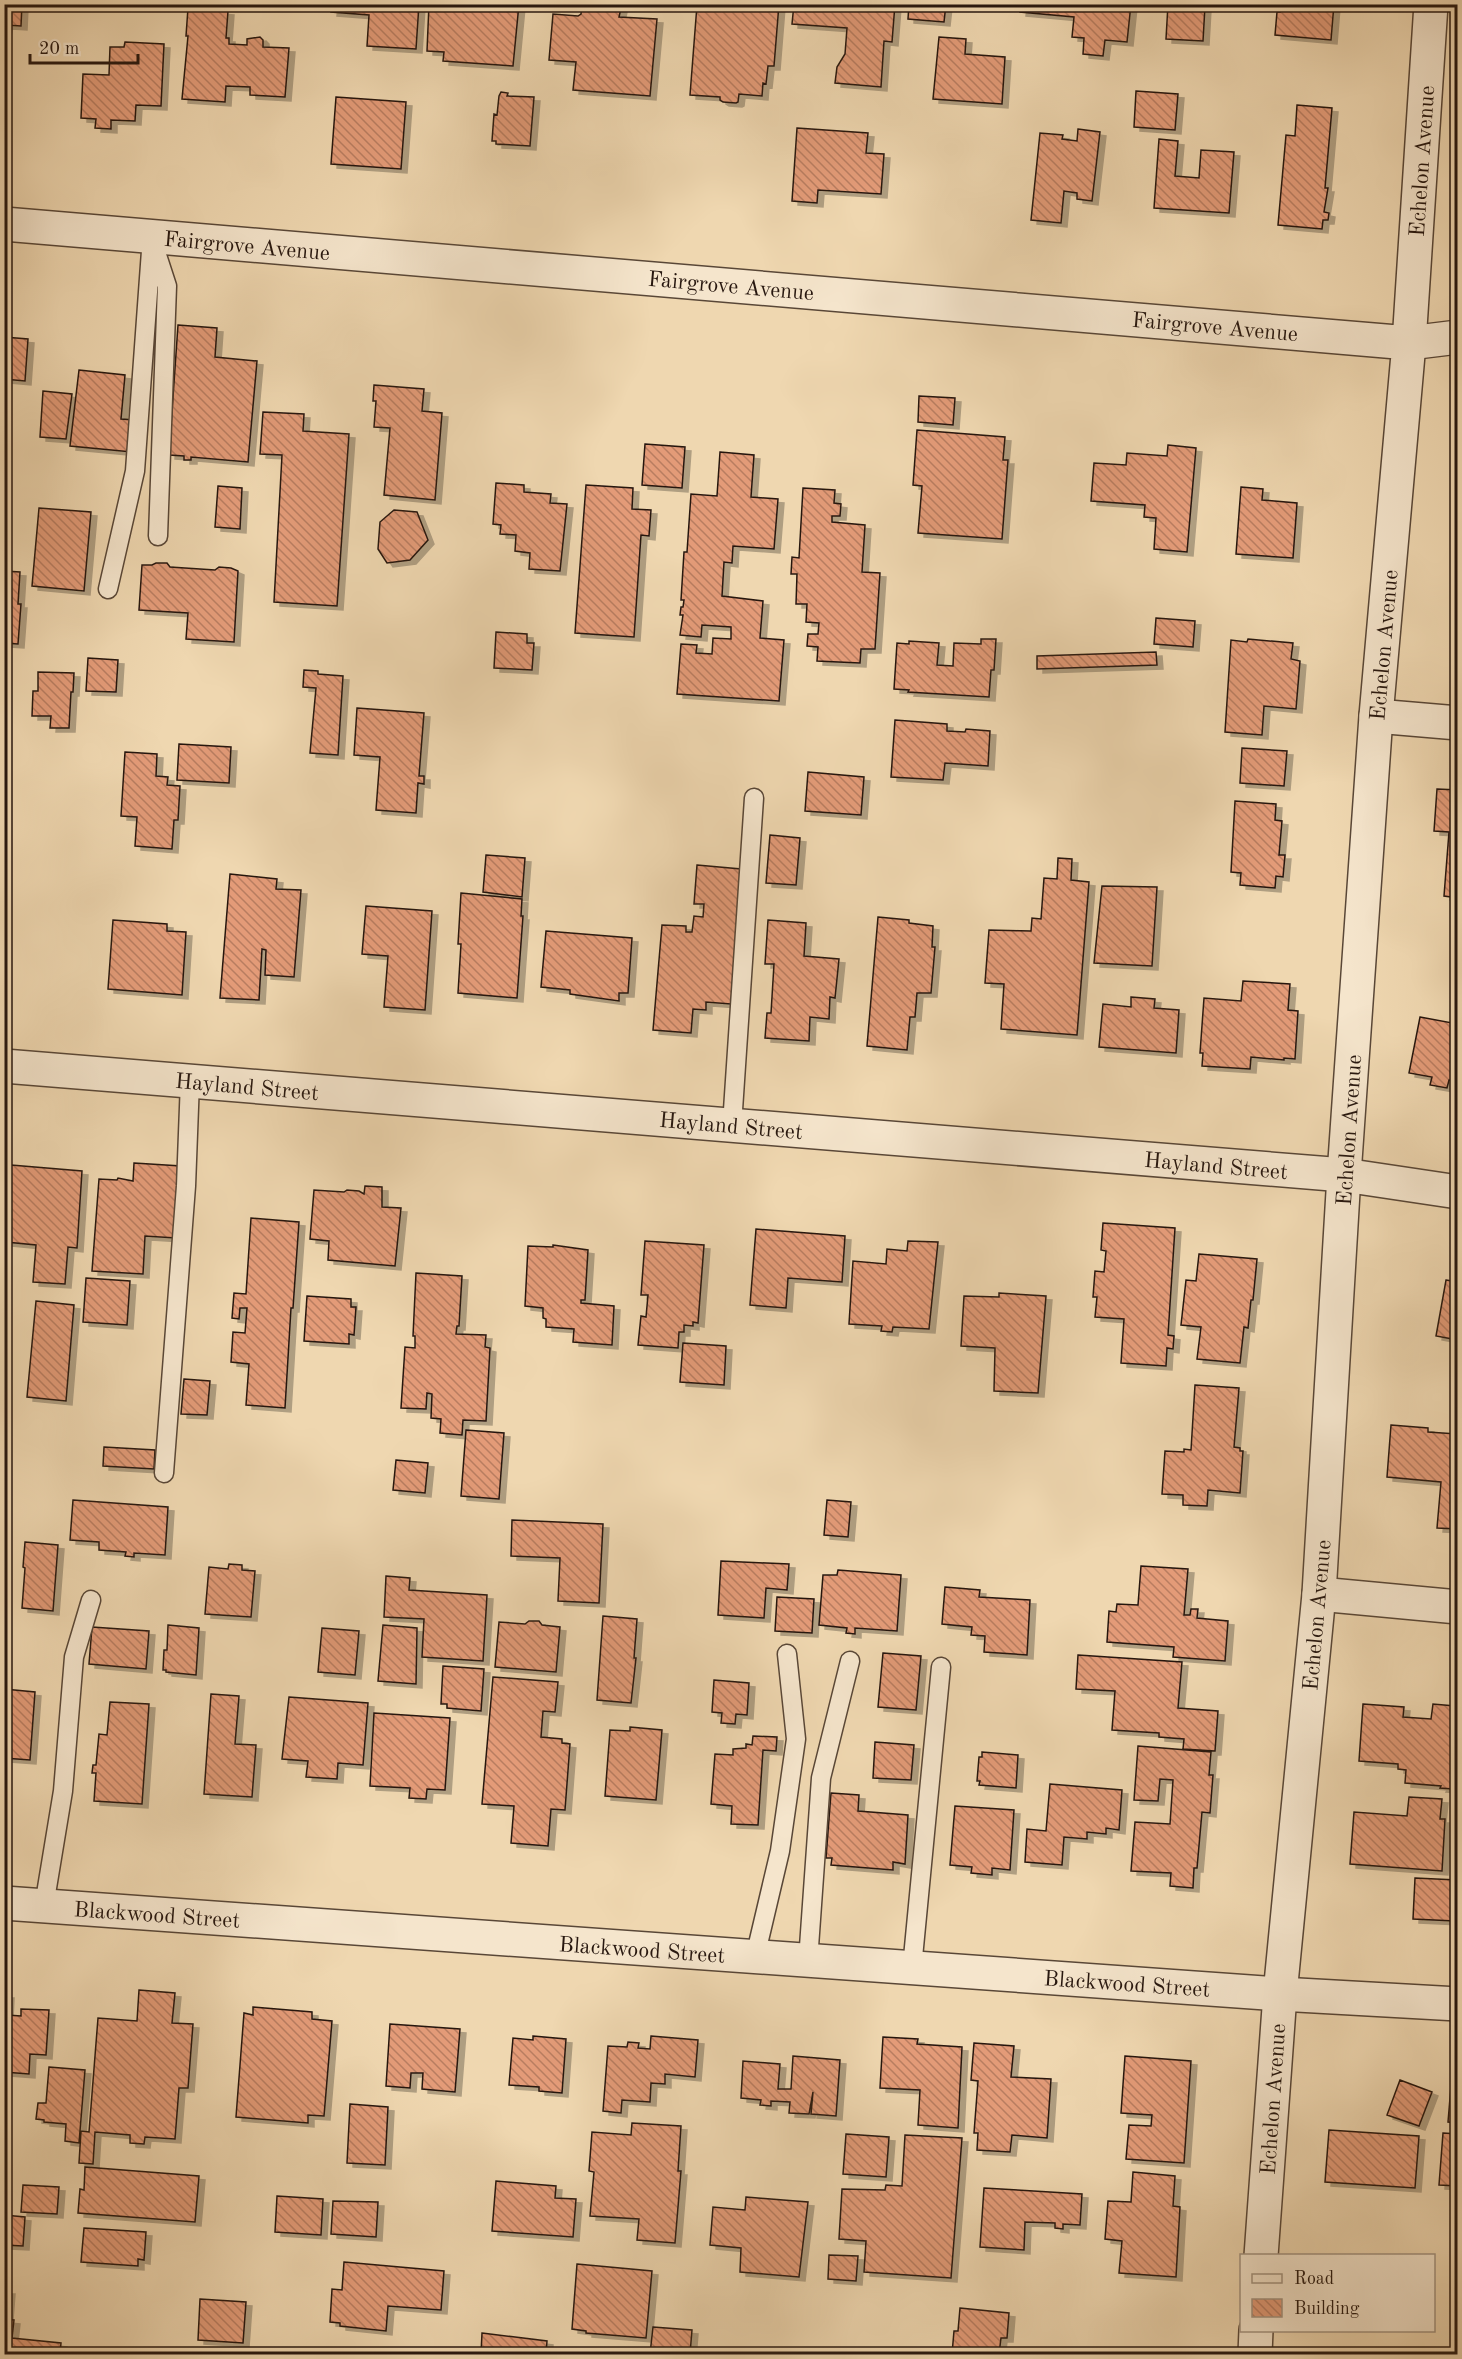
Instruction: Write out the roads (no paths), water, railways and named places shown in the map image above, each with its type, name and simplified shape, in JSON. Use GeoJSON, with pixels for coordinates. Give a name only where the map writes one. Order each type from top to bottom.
{"type":"FeatureCollection","features":[{"type":"Feature","properties":{"kind":"street","name":"Echelon Avenue"},"geometry":{"type":"LineString","coordinates":[[1262,2254],[1280,1994],[1320,1594],[1344,1175],[1376,716],[1409,343],[1431,4]]}},
{"type":"Feature","properties":{"kind":"street","name":"Fairgrove Avenue"},"geometry":{"type":"LineString","coordinates":[[4,224],[1409,343],[1458,337]]}},
{"type":"Feature","properties":{"kind":"street"},"geometry":{"type":"LineString","coordinates":[[1376,716],[1458,723]]}},
{"type":"Feature","properties":{"kind":"street","name":"Hayland Street"},"geometry":{"type":"LineString","coordinates":[[4,1066],[1344,1175],[1458,1192]]}},
{"type":"Feature","properties":{"kind":"street"},"geometry":{"type":"LineString","coordinates":[[1320,1594],[1458,1607]]}},
{"type":"Feature","properties":{"kind":"street","name":"Blackwood Street"},"geometry":{"type":"LineString","coordinates":[[4,1903],[1280,1994],[1458,2004]]}},
{"type":"Feature","properties":{"kind":"street"},"geometry":{"type":"LineString","coordinates":[[1255,2355],[1256,2332]]}},
{"type":"Feature","properties":{"kind":"lane"},"geometry":{"type":"LineString","coordinates":[[152,237],[168,286],[158,536]]}},
{"type":"Feature","properties":{"kind":"lane"},"geometry":{"type":"LineString","coordinates":[[108,589],[135,471],[152,237]]}},
{"type":"Feature","properties":{"kind":"lane"},"geometry":{"type":"LineString","coordinates":[[732,1125],[754,798]]}},
{"type":"Feature","properties":{"kind":"lane"},"geometry":{"type":"LineString","coordinates":[[164,1473],[188,1166],[190,1081]]}},
{"type":"Feature","properties":{"kind":"lane"},"geometry":{"type":"LineString","coordinates":[[44,1906],[63,1791],[74,1657],[91,1600]]}},
{"type":"Feature","properties":{"kind":"lane"},"geometry":{"type":"LineString","coordinates":[[755,1957],[780,1851],[796,1739],[787,1654]]}},
{"type":"Feature","properties":{"kind":"lane"},"geometry":{"type":"LineString","coordinates":[[808,1961],[821,1778],[850,1661]]}},
{"type":"Feature","properties":{"kind":"lane"},"geometry":{"type":"LineString","coordinates":[[912,1968],[941,1667]]}}]}
